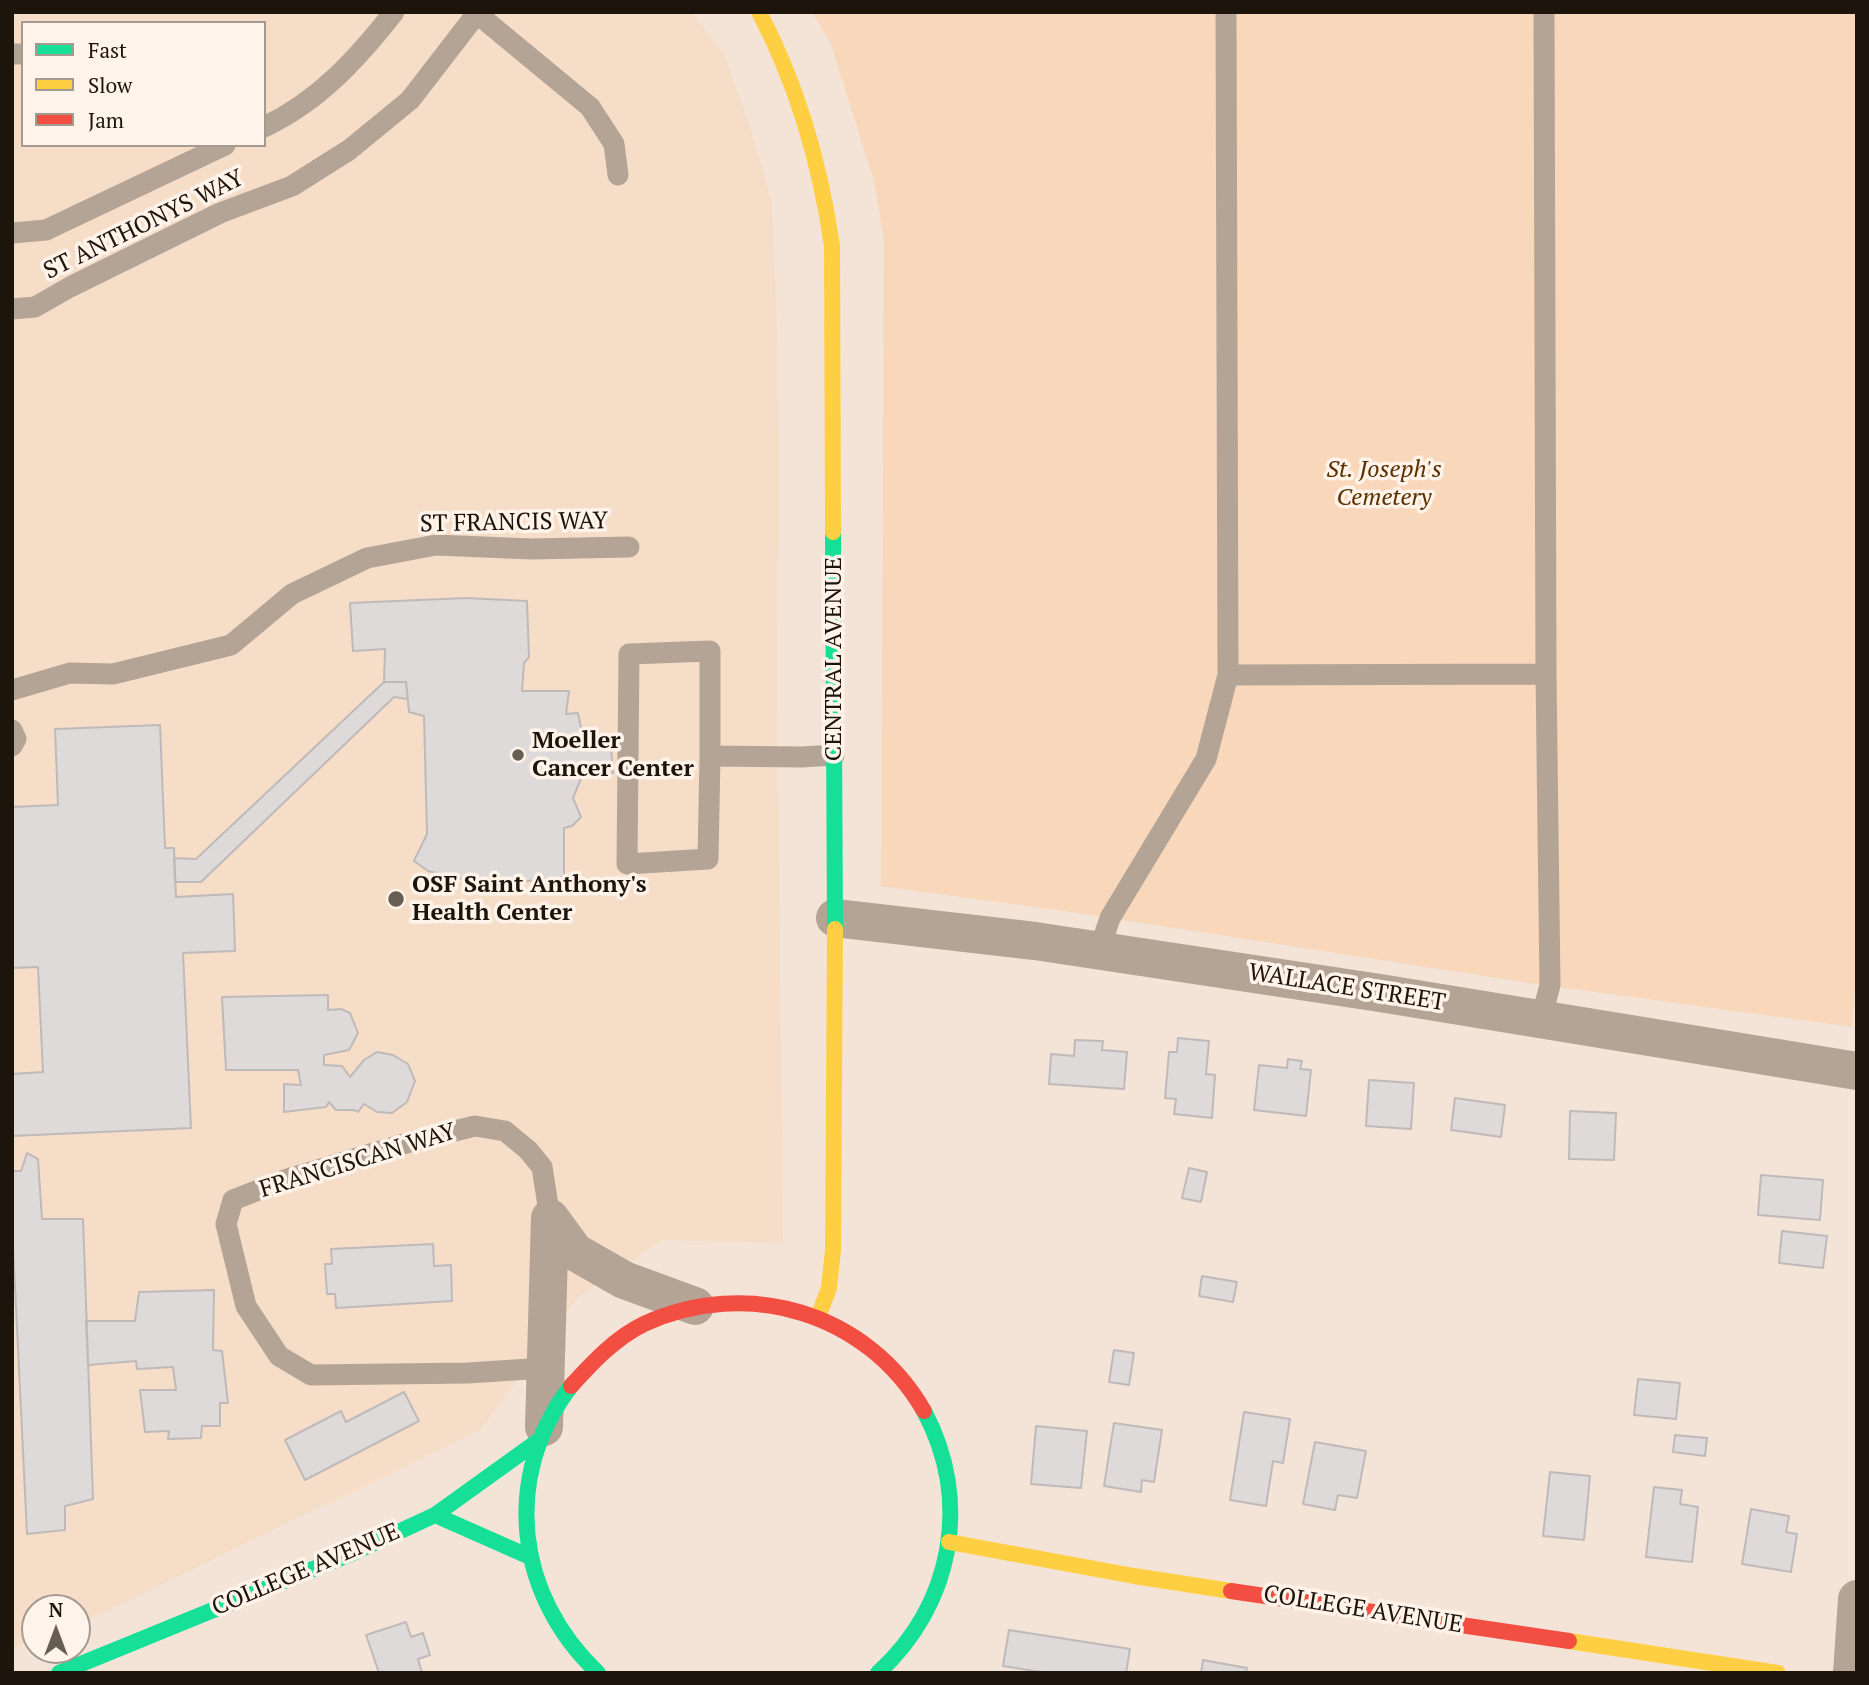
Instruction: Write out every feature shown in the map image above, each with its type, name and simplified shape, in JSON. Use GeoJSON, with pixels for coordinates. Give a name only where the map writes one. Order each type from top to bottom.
{"type":"FeatureCollection","features":[{"type":"Feature","properties":{"kind":"main road","name":"CENTRAL AVENUE"},"geometry":{"type":"LineString","coordinates":[[759,12],[780,49],[806,116],[826,195],[832,246],[835,918],[833,1250],[829,1288],[818,1317]]}},
{"type":"Feature","properties":{"kind":"main road"},"geometry":{"type":"LineString","coordinates":[[598,1673],[571,1645],[553,1618],[539,1589],[530,1557],[525,1511],[527,1487],[541,1434],[560,1398],[580,1371],[605,1349],[632,1330],[663,1316],[695,1306],[725,1302],[788,1307],[818,1317],[853,1335],[885,1359],[912,1390],[932,1424],[945,1462],[951,1502],[949,1542],[941,1578],[927,1612],[907,1643],[878,1673]]}},
{"type":"Feature","properties":{"kind":"main road","name":"COLLEGE AVENUE"},"geometry":{"type":"LineString","coordinates":[[59,1673],[355,1552],[435,1515],[541,1434]]}},
{"type":"Feature","properties":{"kind":"main road"},"geometry":{"type":"LineString","coordinates":[[435,1515],[530,1557]]}},
{"type":"Feature","properties":{"kind":"main road","name":"COLLEGE AVENUE"},"geometry":{"type":"LineString","coordinates":[[949,1542],[1134,1576],[1778,1673]]}},
{"type":"Feature","properties":{"kind":"street","name":"WALLACE STREET"},"geometry":{"type":"LineString","coordinates":[[835,918],[1035,941],[1857,1071]]}},
{"type":"Feature","properties":{"kind":"street","name":"FRANCISCAN WAY"},"geometry":{"type":"LineString","coordinates":[[550,1218],[575,1252],[624,1280],[695,1306]]}},
{"type":"Feature","properties":{"kind":"street","name":"FRANCISCAN WAY"},"geometry":{"type":"LineString","coordinates":[[541,1434],[550,1218]]}},
{"type":"Feature","properties":{"kind":"street"},"geometry":{"type":"LineString","coordinates":[[1852,1673],[1857,1599]]}},
{"type":"Feature","properties":{"kind":"lane"},"geometry":{"type":"LineString","coordinates":[[266,126],[322,92],[359,57],[394,12]]}},
{"type":"Feature","properties":{"kind":"lane"},"geometry":{"type":"LineString","coordinates":[[1099,951],[1110,918],[1206,759],[1228,675],[1226,12]]}},
{"type":"Feature","properties":{"kind":"lane"},"geometry":{"type":"LineString","coordinates":[[1541,1019],[1550,985],[1544,12]]}},
{"type":"Feature","properties":{"kind":"lane"},"geometry":{"type":"LineString","coordinates":[[477,13],[590,107],[614,144],[618,175]]}},
{"type":"Feature","properties":{"kind":"lane","name":"ST ANTHONYS WAY"},"geometry":{"type":"LineString","coordinates":[[12,309],[35,307],[220,213],[292,186],[326,165],[349,150],[410,100],[477,13]]}},
{"type":"Feature","properties":{"kind":"lane","name":"ST ANTHONYS WAY"},"geometry":{"type":"LineString","coordinates":[[12,233],[47,230],[221,147]]}},
{"type":"Feature","properties":{"kind":"lane","name":"ST FRANCIS WAY"},"geometry":{"type":"LineString","coordinates":[[12,690],[70,673],[113,674],[231,645],[292,594],[367,558],[436,545],[531,549],[629,547]]}},
{"type":"Feature","properties":{"kind":"lane"},"geometry":{"type":"LineString","coordinates":[[710,651],[710,756],[708,859],[627,864],[629,654],[710,651]]}},
{"type":"Feature","properties":{"kind":"lane"},"geometry":{"type":"LineString","coordinates":[[1228,675],[1546,674]]}},
{"type":"Feature","properties":{"kind":"lane"},"geometry":{"type":"LineString","coordinates":[[12,730],[16,739],[12,746]]}},
{"type":"Feature","properties":{"kind":"lane"},"geometry":{"type":"LineString","coordinates":[[710,756],[834,755]]}},
{"type":"Feature","properties":{"kind":"lane","name":"FRANCISCAN WAY"},"geometry":{"type":"LineString","coordinates":[[545,1368],[468,1373],[311,1376],[279,1356],[247,1306],[226,1224],[233,1200],[284,1180],[410,1142],[475,1126],[505,1131],[528,1150],[542,1167],[550,1218]]}},
{"type":"Feature","properties":{"kind":"shaded area","name":"OSF Saint Anthony's Health Center"},"geometry":{"type":"Polygon","coordinates":[[[12,12],[692,12],[724,54],[751,129],[772,203],[778,358],[777,666],[783,1243],[662,1240],[577,1298],[481,1429],[91,1618],[91,1594],[21,1594],[21,1645],[12,1648],[12,12]]]}},
{"type":"Feature","properties":{"kind":"green space","name":"St. Joseph's Cemetery"},"geometry":{"type":"Polygon","coordinates":[[[812,12],[1857,12],[1857,963],[1852,1027],[1529,983],[1084,914],[881,886],[884,241],[875,185],[831,44],[812,12]]]}},
{"type":"Feature","properties":{"kind":"building","name":"Moeller Cancer Center"},"geometry":{"type":"Polygon","coordinates":[[[466,598],[527,601],[529,657],[524,663],[522,691],[569,691],[566,714],[578,713],[583,737],[610,736],[613,773],[582,776],[573,798],[581,817],[572,826],[564,828],[564,877],[501,884],[471,881],[428,871],[414,861],[427,834],[424,716],[409,712],[406,682],[384,682],[385,649],[353,651],[350,603],[466,598]]]}},
{"type":"Feature","properties":{"kind":"building"},"geometry":{"type":"Polygon","coordinates":[[[384,682],[406,682],[408,699],[394,697],[201,882],[175,882],[174,858],[196,859],[384,682]]]}},
{"type":"Feature","properties":{"kind":"building"},"geometry":{"type":"Polygon","coordinates":[[[160,725],[165,848],[174,848],[176,897],[233,894],[235,951],[183,953],[191,1128],[12,1136],[12,1074],[43,1072],[38,967],[12,968],[12,807],[58,805],[55,729],[160,725]]]}},
{"type":"Feature","properties":{"kind":"building"},"geometry":{"type":"Polygon","coordinates":[[[328,995],[328,1010],[341,1009],[350,1013],[358,1033],[349,1050],[324,1055],[324,1065],[342,1066],[350,1077],[364,1060],[377,1052],[393,1055],[408,1064],[415,1081],[407,1102],[392,1113],[377,1112],[364,1104],[358,1112],[336,1110],[329,1102],[326,1107],[284,1112],[284,1084],[301,1085],[298,1070],[226,1070],[222,997],[328,995]]]}},
{"type":"Feature","properties":{"kind":"building"},"geometry":{"type":"Polygon","coordinates":[[[1178,1038],[1209,1041],[1206,1074],[1215,1075],[1212,1118],[1174,1114],[1176,1099],[1165,1098],[1169,1052],[1177,1052],[1178,1038]]]}},
{"type":"Feature","properties":{"kind":"building"},"geometry":{"type":"Polygon","coordinates":[[[1075,1040],[1103,1041],[1102,1050],[1127,1052],[1124,1089],[1049,1084],[1051,1054],[1074,1056],[1075,1040]]]}},
{"type":"Feature","properties":{"kind":"building"},"geometry":{"type":"Polygon","coordinates":[[[1288,1059],[1302,1061],[1300,1069],[1311,1070],[1306,1116],[1254,1110],[1259,1065],[1287,1068],[1288,1059]]]}},
{"type":"Feature","properties":{"kind":"building"},"geometry":{"type":"Polygon","coordinates":[[[1369,1080],[1414,1083],[1411,1129],[1366,1126],[1369,1080]]]}},
{"type":"Feature","properties":{"kind":"building"},"geometry":{"type":"Polygon","coordinates":[[[1455,1098],[1505,1105],[1501,1137],[1451,1130],[1455,1098]]]}},
{"type":"Feature","properties":{"kind":"building"},"geometry":{"type":"Polygon","coordinates":[[[1570,1111],[1616,1113],[1614,1160],[1569,1159],[1570,1111]]]}},
{"type":"Feature","properties":{"kind":"building"},"geometry":{"type":"Polygon","coordinates":[[[27,1153],[38,1159],[42,1219],[83,1219],[93,1499],[65,1506],[65,1530],[27,1534],[12,1225],[12,1171],[21,1171],[27,1153]]]}},
{"type":"Feature","properties":{"kind":"building"},"geometry":{"type":"Polygon","coordinates":[[[1189,1168],[1207,1172],[1201,1202],[1182,1198],[1189,1168]]]}},
{"type":"Feature","properties":{"kind":"building"},"geometry":{"type":"Polygon","coordinates":[[[1761,1175],[1823,1180],[1820,1220],[1758,1215],[1761,1175]]]}},
{"type":"Feature","properties":{"kind":"building"},"geometry":{"type":"Polygon","coordinates":[[[1782,1231],[1827,1236],[1823,1268],[1779,1263],[1782,1231]]]}},
{"type":"Feature","properties":{"kind":"building"},"geometry":{"type":"Polygon","coordinates":[[[433,1244],[434,1266],[451,1265],[452,1301],[336,1308],[335,1294],[327,1294],[325,1264],[332,1264],[331,1249],[433,1244]]]}},
{"type":"Feature","properties":{"kind":"building"},"geometry":{"type":"Polygon","coordinates":[[[1202,1276],[1237,1282],[1233,1302],[1199,1296],[1202,1276]]]}},
{"type":"Feature","properties":{"kind":"building"},"geometry":{"type":"Polygon","coordinates":[[[214,1290],[213,1350],[222,1351],[228,1403],[220,1403],[220,1426],[202,1426],[201,1438],[168,1439],[169,1431],[145,1432],[140,1390],[176,1390],[173,1367],[137,1369],[136,1361],[88,1365],[86,1321],[135,1321],[139,1292],[214,1290]]]}},
{"type":"Feature","properties":{"kind":"building"},"geometry":{"type":"Polygon","coordinates":[[[1114,1350],[1134,1353],[1129,1385],[1109,1382],[1114,1350]]]}},
{"type":"Feature","properties":{"kind":"building"},"geometry":{"type":"Polygon","coordinates":[[[1638,1379],[1680,1383],[1676,1419],[1634,1415],[1638,1379]]]}},
{"type":"Feature","properties":{"kind":"building"},"geometry":{"type":"Polygon","coordinates":[[[404,1392],[419,1421],[305,1480],[285,1440],[341,1411],[346,1422],[404,1392]]]}},
{"type":"Feature","properties":{"kind":"building"},"geometry":{"type":"Polygon","coordinates":[[[1244,1412],[1290,1419],[1283,1463],[1273,1461],[1266,1506],[1230,1500],[1244,1412]]]}},
{"type":"Feature","properties":{"kind":"building"},"geometry":{"type":"Polygon","coordinates":[[[1114,1423],[1162,1430],[1154,1482],[1142,1480],[1141,1492],[1104,1486],[1114,1423]]]}},
{"type":"Feature","properties":{"kind":"building"},"geometry":{"type":"Polygon","coordinates":[[[1036,1426],[1087,1431],[1081,1488],[1031,1484],[1036,1426]]]}},
{"type":"Feature","properties":{"kind":"building"},"geometry":{"type":"Polygon","coordinates":[[[1675,1435],[1707,1438],[1705,1456],[1673,1452],[1675,1435]]]}},
{"type":"Feature","properties":{"kind":"building"},"geometry":{"type":"Polygon","coordinates":[[[1315,1442],[1366,1451],[1357,1498],[1338,1495],[1335,1510],[1303,1504],[1315,1442]]]}},
{"type":"Feature","properties":{"kind":"building"},"geometry":{"type":"Polygon","coordinates":[[[1550,1472],[1590,1476],[1584,1540],[1543,1536],[1550,1472]]]}},
{"type":"Feature","properties":{"kind":"building"},"geometry":{"type":"Polygon","coordinates":[[[1654,1487],[1682,1490],[1680,1504],[1698,1507],[1692,1562],[1646,1557],[1654,1487]]]}},
{"type":"Feature","properties":{"kind":"building"},"geometry":{"type":"Polygon","coordinates":[[[1751,1509],[1789,1516],[1786,1532],[1797,1534],[1791,1572],[1742,1564],[1751,1509]]]}},
{"type":"Feature","properties":{"kind":"building"},"geometry":{"type":"Polygon","coordinates":[[[406,1622],[411,1637],[423,1633],[430,1655],[418,1659],[422,1673],[379,1673],[366,1635],[406,1622]]]}},
{"type":"Feature","properties":{"kind":"building"},"geometry":{"type":"Polygon","coordinates":[[[1009,1630],[1130,1649],[1126,1673],[1047,1673],[1003,1666],[1009,1630]]]}},
{"type":"Feature","properties":{"kind":"building"},"geometry":{"type":"Polygon","coordinates":[[[1203,1660],[1247,1668],[1246,1673],[1201,1673],[1203,1660]]]}},
{"type":"Feature","properties":{"kind":"traffic: fast"},"geometry":{"type":"LineString","coordinates":[[833,532],[835,929]]}},
{"type":"Feature","properties":{"kind":"traffic: fast"},"geometry":{"type":"LineString","coordinates":[[571,1386],[549,1421],[534,1458],[527,1496],[527,1535],[535,1572],[549,1608],[570,1642],[598,1673]]}},
{"type":"Feature","properties":{"kind":"traffic: fast"},"geometry":{"type":"LineString","coordinates":[[878,1673],[903,1646],[924,1616],[938,1584],[947,1550],[950,1515],[948,1480],[939,1445],[924,1411]]}},
{"type":"Feature","properties":{"kind":"traffic: fast"},"geometry":{"type":"LineString","coordinates":[[59,1673],[355,1552],[435,1515],[538,1441]]}},
{"type":"Feature","properties":{"kind":"traffic: fast"},"geometry":{"type":"LineString","coordinates":[[435,1515],[530,1557]]}},
{"type":"Feature","properties":{"kind":"traffic: slow"},"geometry":{"type":"LineString","coordinates":[[759,12],[785,68],[806,126],[821,185],[832,246],[833,532]]}},
{"type":"Feature","properties":{"kind":"traffic: slow"},"geometry":{"type":"LineString","coordinates":[[818,1317],[829,1288],[833,1250],[835,929]]}},
{"type":"Feature","properties":{"kind":"traffic: slow"},"geometry":{"type":"LineString","coordinates":[[949,1542],[1231,1591]]}},
{"type":"Feature","properties":{"kind":"traffic: slow"},"geometry":{"type":"LineString","coordinates":[[1569,1641],[1778,1673]]}},
{"type":"Feature","properties":{"kind":"traffic: jam"},"geometry":{"type":"LineString","coordinates":[[571,1386],[614,1344],[644,1324],[683,1310],[723,1304],[763,1305],[801,1313],[838,1328],[871,1349],[900,1377],[924,1411]]}},
{"type":"Feature","properties":{"kind":"traffic: jam"},"geometry":{"type":"LineString","coordinates":[[1231,1591],[1569,1641]]}},
{"type":"Feature","properties":{"kind":"place","name":"Moeller Cancer Center"},"geometry":{"type":"Point","coordinates":[518,755]}},
{"type":"Feature","properties":{"kind":"place","name":"OSF Saint Anthony's Health Center"},"geometry":{"type":"Point","coordinates":[396,899]}}]}
